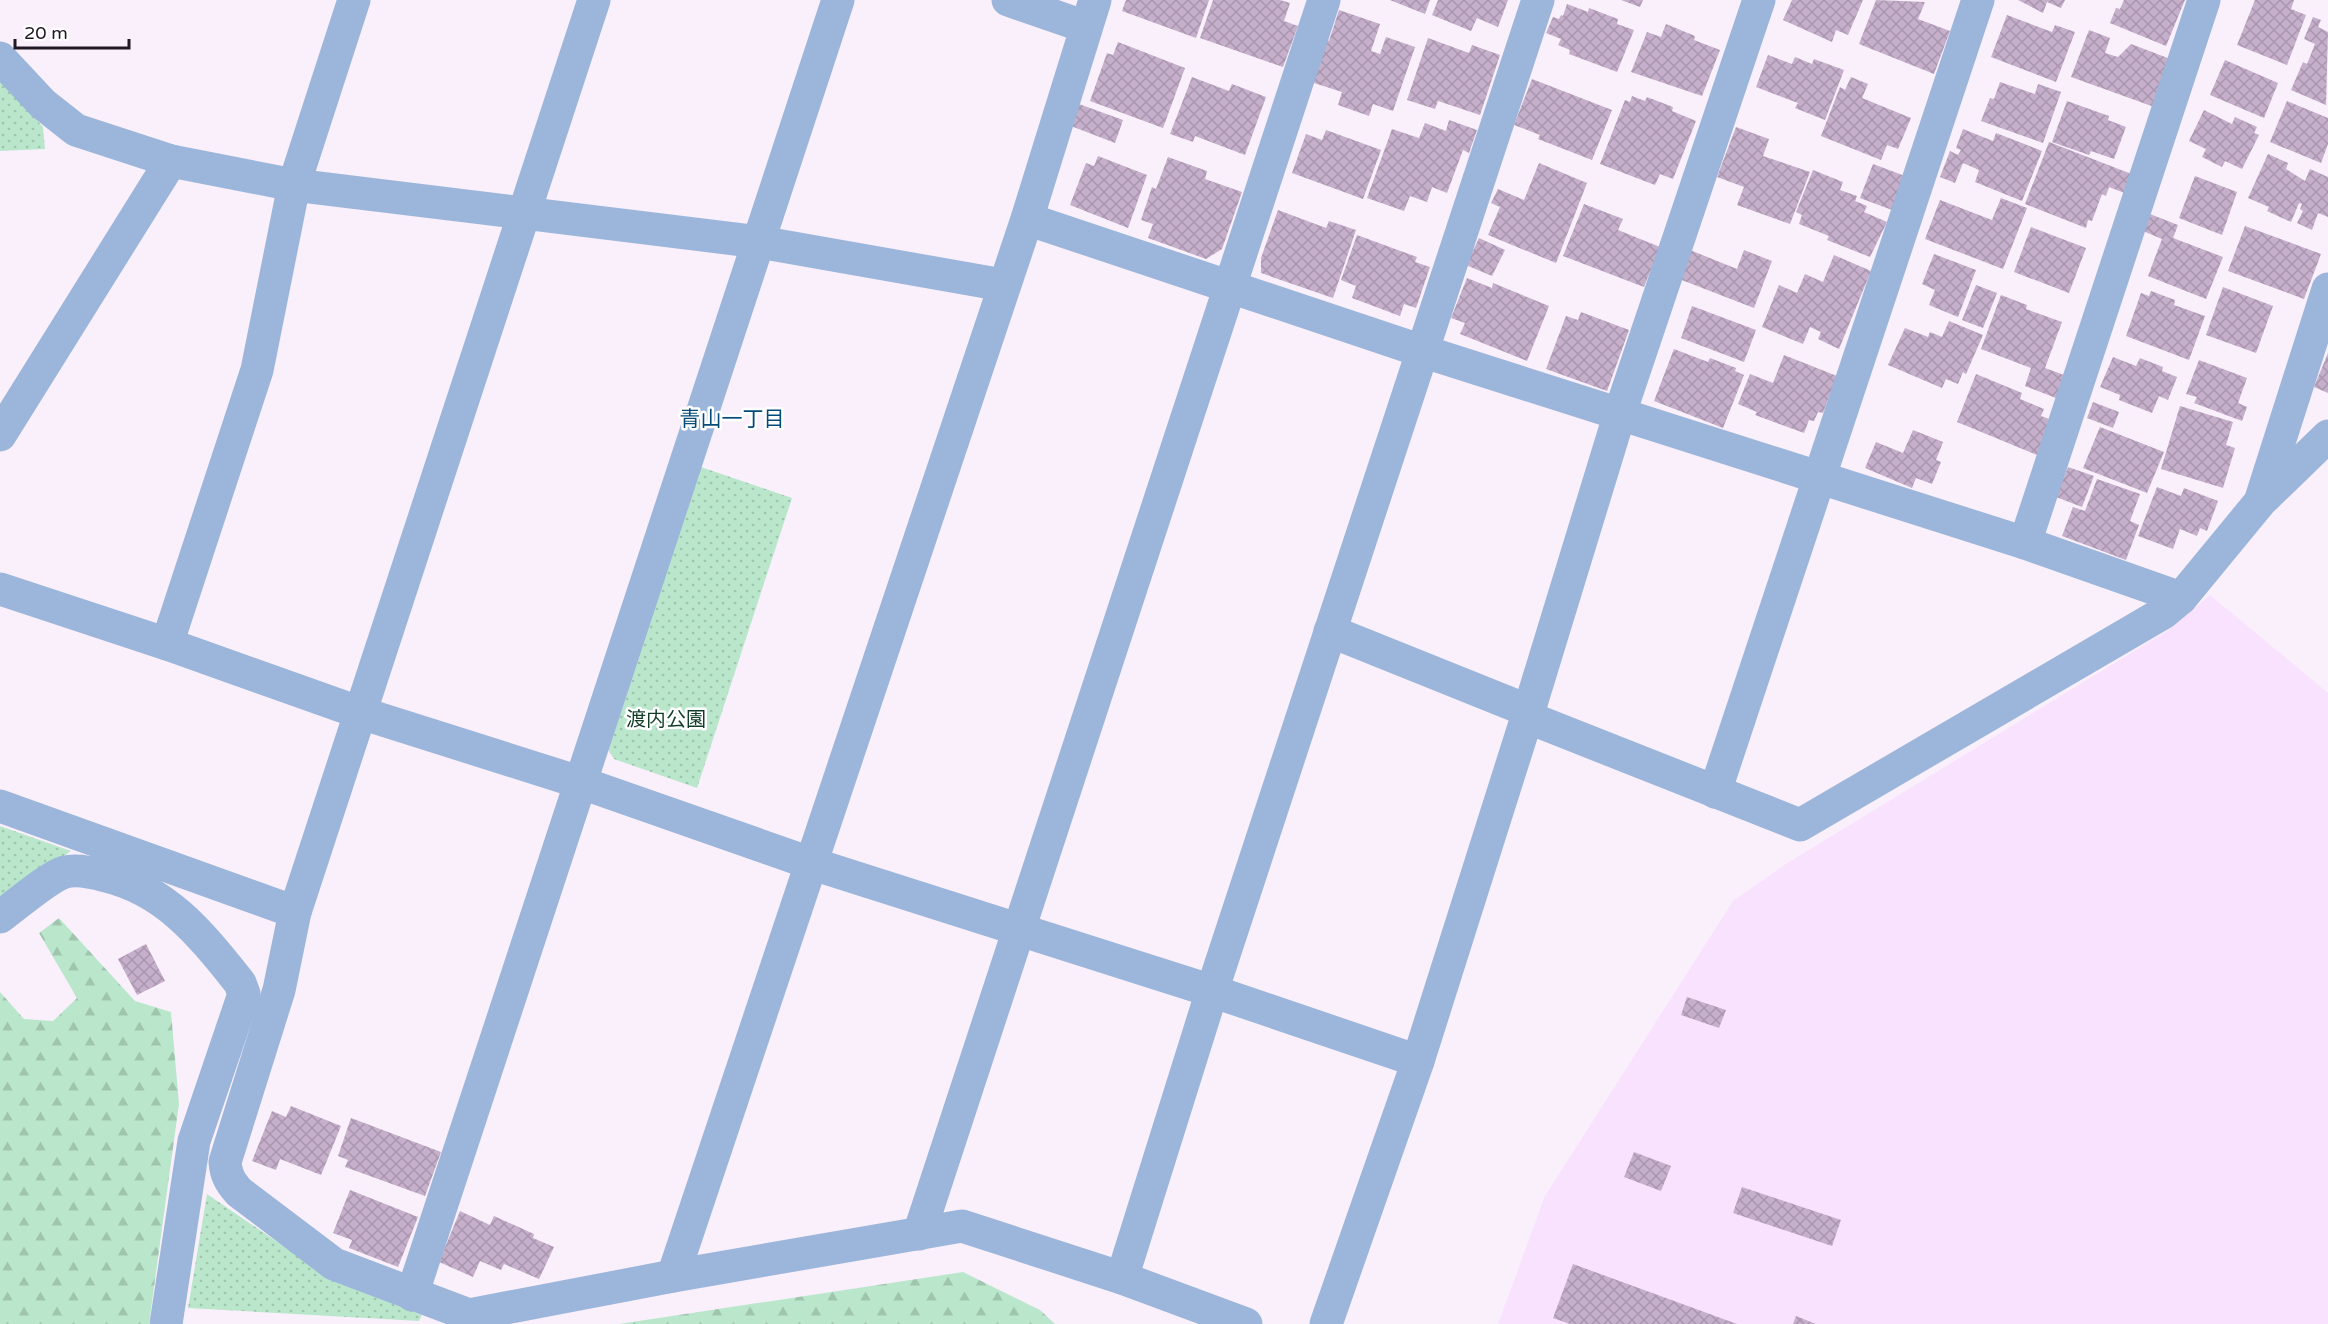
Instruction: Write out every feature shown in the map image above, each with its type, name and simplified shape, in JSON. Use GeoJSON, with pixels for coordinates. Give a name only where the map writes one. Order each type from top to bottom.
{"type":"FeatureCollection","features":[{"type":"Feature","properties":{"kind":"street"},"geometry":{"type":"LineString","coordinates":[[594,0],[521,215],[295,912],[279,990],[229,1146],[226,1173],[239,1192],[333,1264],[469,1315],[674,1275],[962,1226],[1122,1278],[1246,1324]]}},
{"type":"Feature","properties":{"kind":"street"},"geometry":{"type":"LineString","coordinates":[[412,1294],[838,0]]}},
{"type":"Feature","properties":{"kind":"street"},"geometry":{"type":"LineString","coordinates":[[674,1275],[813,864],[1003,285],[1027,219],[1090,13],[1008,0]]}},
{"type":"Feature","properties":{"kind":"street"},"geometry":{"type":"LineString","coordinates":[[919,1234],[1324,0]]}},
{"type":"Feature","properties":{"kind":"street"},"geometry":{"type":"LineString","coordinates":[[1122,1278],[1212,992],[1538,0]]}},
{"type":"Feature","properties":{"kind":"street"},"geometry":{"type":"LineString","coordinates":[[1326,1324],[1418,1061],[1620,413],[1759,0]]}},
{"type":"Feature","properties":{"kind":"street"},"geometry":{"type":"LineString","coordinates":[[1715,792],[1978,0]]}},
{"type":"Feature","properties":{"kind":"street"},"geometry":{"type":"LineString","coordinates":[[2025,543],[2204,0]]}},
{"type":"Feature","properties":{"kind":"street"},"geometry":{"type":"LineString","coordinates":[[167,644],[257,370],[294,185],[350,1]]}},
{"type":"Feature","properties":{"kind":"street"},"geometry":{"type":"LineString","coordinates":[[0,58],[43,104],[76,129],[171,161],[294,185],[521,215],[759,242],[1003,285]]}},
{"type":"Feature","properties":{"kind":"street"},"geometry":{"type":"LineString","coordinates":[[0,435],[171,161]]}},
{"type":"Feature","properties":{"kind":"street"},"geometry":{"type":"LineString","coordinates":[[1027,219],[1422,351],[2025,543],[2181,598]]}},
{"type":"Feature","properties":{"kind":"street"},"geometry":{"type":"LineString","coordinates":[[2260,502],[2328,289]]}},
{"type":"Feature","properties":{"kind":"street"},"geometry":{"type":"LineString","coordinates":[[1330,631],[1715,792],[1800,825],[2163,613],[2181,598],[2260,502],[2328,436]]}},
{"type":"Feature","properties":{"kind":"street"},"geometry":{"type":"LineString","coordinates":[[0,588],[167,644],[360,713],[579,782],[813,864],[1212,992],[1418,1061]]}},
{"type":"Feature","properties":{"kind":"street"},"geometry":{"type":"LineString","coordinates":[[0,806],[295,912]]}},
{"type":"Feature","properties":{"kind":"street"},"geometry":{"type":"LineString","coordinates":[[0,916],[66,871],[96,874],[130,882],[166,902],[196,928],[240,983],[244,994],[194,1140],[166,1324]]}},
{"type":"Feature","properties":{"kind":"shaded area"},"geometry":{"type":"Polygon","coordinates":[[[2210,595],[2328,693],[2328,1324],[1498,1324],[1545,1196],[1733,901],[1786,864],[2167,631],[2210,595]]]}},
{"type":"Feature","properties":{"kind":"green space"},"geometry":{"type":"Polygon","coordinates":[[[0,80],[43,127],[45,149],[0,151],[0,80]]]}},
{"type":"Feature","properties":{"kind":"green space","name":"渡内公園"},"geometry":{"type":"Polygon","coordinates":[[[698,466],[792,498],[697,788],[614,759],[605,745],[698,466]]]}},
{"type":"Feature","properties":{"kind":"green space"},"geometry":{"type":"Polygon","coordinates":[[[0,826],[71,851],[0,901],[0,826]]]}},
{"type":"Feature","properties":{"kind":"green space"},"geometry":{"type":"Polygon","coordinates":[[[59,918],[135,1001],[171,1012],[179,1104],[149,1324],[0,1324],[0,992],[24,1019],[53,1021],[77,998],[39,933],[59,918]]]}},
{"type":"Feature","properties":{"kind":"green space"},"geometry":{"type":"Polygon","coordinates":[[[207,1194],[333,1280],[422,1315],[419,1321],[188,1308],[207,1194]]]}},
{"type":"Feature","properties":{"kind":"green space"},"geometry":{"type":"Polygon","coordinates":[[[963,1272],[1040,1310],[1055,1324],[619,1324],[963,1272]]]}},
{"type":"Feature","properties":{"kind":"building"},"geometry":{"type":"Polygon","coordinates":[[[1126,0],[1209,0],[1196,38],[1122,11],[1126,0]]]}},
{"type":"Feature","properties":{"kind":"building"},"geometry":{"type":"Polygon","coordinates":[[[1213,0],[1280,0],[1290,3],[1284,21],[1298,26],[1283,67],[1200,38],[1213,0]]]}},
{"type":"Feature","properties":{"kind":"building"},"geometry":{"type":"Polygon","coordinates":[[[1390,0],[1430,0],[1425,14],[1390,0]]]}},
{"type":"Feature","properties":{"kind":"building"},"geometry":{"type":"Polygon","coordinates":[[[1438,0],[1508,0],[1498,27],[1477,18],[1471,31],[1432,15],[1438,0]]]}},
{"type":"Feature","properties":{"kind":"building"},"geometry":{"type":"Polygon","coordinates":[[[1621,0],[1643,0],[1640,7],[1621,0]]]}},
{"type":"Feature","properties":{"kind":"building"},"geometry":{"type":"Polygon","coordinates":[[[1792,0],[1863,0],[1848,35],[1836,30],[1832,42],[1783,20],[1792,0]]]}},
{"type":"Feature","properties":{"kind":"building"},"geometry":{"type":"Polygon","coordinates":[[[1876,0],[1925,2],[1918,19],[1950,31],[1934,74],[1859,44],[1876,0]]]}},
{"type":"Feature","properties":{"kind":"building"},"geometry":{"type":"Polygon","coordinates":[[[2018,0],[2065,0],[2061,8],[2047,2],[2043,13],[2018,0]]]}},
{"type":"Feature","properties":{"kind":"building"},"geometry":{"type":"Polygon","coordinates":[[[2124,0],[2185,0],[2166,46],[2110,23],[2116,8],[2120,9],[2124,0]]]}},
{"type":"Feature","properties":{"kind":"building"},"geometry":{"type":"Polygon","coordinates":[[[2255,0],[2294,0],[2291,9],[2306,15],[2287,65],[2237,45],[2255,0]]]}},
{"type":"Feature","properties":{"kind":"building"},"geometry":{"type":"Polygon","coordinates":[[[1567,4],[1588,12],[1589,8],[1618,19],[1617,24],[1634,30],[1617,72],[1569,54],[1570,50],[1558,45],[1561,39],[1546,33],[1553,17],[1559,19],[1561,15],[1563,16],[1567,4]]]}},
{"type":"Feature","properties":{"kind":"building"},"geometry":{"type":"Polygon","coordinates":[[[1339,10],[1380,24],[1371,51],[1380,54],[1386,37],[1415,47],[1393,111],[1373,104],[1369,116],[1338,105],[1342,92],[1311,82],[1326,39],[1329,41],[1339,10]]]}},
{"type":"Feature","properties":{"kind":"building"},"geometry":{"type":"Polygon","coordinates":[[[2007,15],[2052,32],[2055,25],[2075,32],[2056,82],[1991,57],[2007,15]]]}},
{"type":"Feature","properties":{"kind":"building"},"geometry":{"type":"Polygon","coordinates":[[[2313,17],[2321,20],[2318,27],[2328,32],[2326,105],[2291,90],[2303,62],[2307,64],[2315,44],[2304,39],[2313,17]]]}},
{"type":"Feature","properties":{"kind":"building"},"geometry":{"type":"Polygon","coordinates":[[[1666,24],[1695,36],[1694,40],[1720,50],[1702,96],[1631,72],[1647,32],[1661,37],[1666,24]]]}},
{"type":"Feature","properties":{"kind":"building"},"geometry":{"type":"Polygon","coordinates":[[[2089,30],[2110,38],[2105,53],[2118,57],[2131,44],[2173,60],[2157,108],[2071,77],[2089,30]]]}},
{"type":"Feature","properties":{"kind":"building"},"geometry":{"type":"Polygon","coordinates":[[[1428,38],[1469,53],[1472,45],[1500,55],[1480,115],[1438,101],[1435,109],[1407,100],[1428,38]]]}},
{"type":"Feature","properties":{"kind":"building"},"geometry":{"type":"Polygon","coordinates":[[[1118,42],[1185,68],[1163,128],[1090,101],[1107,53],[1113,55],[1118,42]]]}},
{"type":"Feature","properties":{"kind":"building"},"geometry":{"type":"Polygon","coordinates":[[[1768,55],[1792,64],[1795,57],[1812,64],[1814,59],[1844,70],[1825,120],[1795,108],[1798,103],[1756,87],[1768,55]]]}},
{"type":"Feature","properties":{"kind":"building"},"geometry":{"type":"Polygon","coordinates":[[[2225,60],[2278,83],[2264,118],[2210,95],[2225,60]]]}},
{"type":"Feature","properties":{"kind":"building"},"geometry":{"type":"Polygon","coordinates":[[[1192,77],[1229,91],[1232,84],[1266,97],[1245,155],[1195,136],[1193,142],[1170,134],[1192,77]]]}},
{"type":"Feature","properties":{"kind":"building"},"geometry":{"type":"Polygon","coordinates":[[[1851,77],[1868,84],[1862,98],[1911,118],[1898,149],[1887,145],[1881,160],[1821,136],[1840,87],[1845,90],[1851,77]]]}},
{"type":"Feature","properties":{"kind":"building"},"geometry":{"type":"Polygon","coordinates":[[[1532,79],[1612,110],[1592,160],[1538,139],[1540,135],[1514,125],[1532,79]]]}},
{"type":"Feature","properties":{"kind":"building"},"geometry":{"type":"Polygon","coordinates":[[[2000,82],[2035,94],[2038,84],[2061,92],[2043,143],[1981,121],[1990,98],[1994,99],[2000,82]]]}},
{"type":"Feature","properties":{"kind":"building"},"geometry":{"type":"Polygon","coordinates":[[[1632,96],[1645,101],[1647,97],[1673,107],[1672,111],[1696,121],[1673,179],[1660,174],[1655,185],[1600,164],[1625,100],[1630,102],[1632,96]]]}},
{"type":"Feature","properties":{"kind":"building"},"geometry":{"type":"Polygon","coordinates":[[[2067,101],[2109,116],[2108,120],[2126,127],[2114,159],[2091,151],[2089,155],[2052,142],[2067,101]]]}},
{"type":"Feature","properties":{"kind":"building"},"geometry":{"type":"Polygon","coordinates":[[[2287,101],[2328,118],[2328,144],[2321,163],[2270,142],[2287,101]]]}},
{"type":"Feature","properties":{"kind":"building"},"geometry":{"type":"Polygon","coordinates":[[[1079,104],[1123,120],[1115,143],[1071,126],[1079,104]]]}},
{"type":"Feature","properties":{"kind":"building"},"geometry":{"type":"Polygon","coordinates":[[[2204,110],[2232,124],[2235,117],[2257,127],[2254,133],[2259,135],[2242,169],[2225,161],[2222,167],[2202,157],[2206,149],[2189,141],[2204,110]]]}},
{"type":"Feature","properties":{"kind":"building"},"geometry":{"type":"Polygon","coordinates":[[[1449,120],[1477,130],[1469,153],[1463,150],[1447,193],[1432,187],[1427,202],[1410,196],[1404,211],[1367,198],[1392,129],[1419,138],[1425,123],[1446,131],[1449,120]]]}},
{"type":"Feature","properties":{"kind":"building"},"geometry":{"type":"Polygon","coordinates":[[[1736,127],[1769,139],[1763,156],[1810,172],[1790,224],[1737,205],[1744,187],[1717,177],[1736,127]]]}},
{"type":"Feature","properties":{"kind":"building"},"geometry":{"type":"Polygon","coordinates":[[[1963,129],[1993,141],[1996,133],[2042,151],[2022,201],[1975,182],[1979,170],[1963,163],[1955,183],[1940,177],[1950,151],[1958,155],[1961,150],[1956,148],[1963,129]]]}},
{"type":"Feature","properties":{"kind":"building"},"geometry":{"type":"Polygon","coordinates":[[[1326,130],[1381,150],[1363,199],[1292,173],[1306,134],[1322,140],[1326,130]]]}},
{"type":"Feature","properties":{"kind":"building"},"geometry":{"type":"Polygon","coordinates":[[[2049,142],[2134,175],[2127,194],[2109,187],[2106,196],[2102,194],[2092,221],[2088,220],[2086,228],[2025,204],[2049,142]]]}},
{"type":"Feature","properties":{"kind":"building"},"geometry":{"type":"Polygon","coordinates":[[[2268,154],[2288,163],[2286,169],[2305,181],[2310,169],[2328,177],[2328,217],[2318,213],[2312,230],[2297,223],[2303,211],[2300,209],[2302,204],[2299,203],[2291,222],[2267,211],[2269,207],[2248,198],[2268,154]]]}},
{"type":"Feature","properties":{"kind":"building"},"geometry":{"type":"Polygon","coordinates":[[[1098,156],[1147,175],[1128,228],[1070,205],[1086,163],[1094,166],[1098,156]]]}},
{"type":"Feature","properties":{"kind":"building"},"geometry":{"type":"Polygon","coordinates":[[[1168,157],[1207,171],[1205,179],[1242,192],[1222,249],[1206,259],[1148,238],[1153,224],[1141,220],[1152,187],[1156,189],[1168,157]]]}},
{"type":"Feature","properties":{"kind":"building"},"geometry":{"type":"Polygon","coordinates":[[[1539,163],[1587,183],[1556,263],[1488,235],[1500,207],[1491,203],[1498,189],[1524,200],[1539,163]]]}},
{"type":"Feature","properties":{"kind":"building"},"geometry":{"type":"Polygon","coordinates":[[[1873,164],[1905,176],[1892,210],[1860,198],[1873,164]]]}},
{"type":"Feature","properties":{"kind":"building"},"geometry":{"type":"Polygon","coordinates":[[[1813,170],[1843,182],[1840,190],[1857,196],[1855,201],[1867,206],[1864,212],[1887,222],[1870,257],[1827,240],[1829,236],[1799,224],[1802,215],[1796,212],[1813,170]]]}},
{"type":"Feature","properties":{"kind":"building"},"geometry":{"type":"Polygon","coordinates":[[[2195,176],[2237,192],[2222,235],[2179,218],[2195,176]]]}},
{"type":"Feature","properties":{"kind":"building"},"geometry":{"type":"Polygon","coordinates":[[[2001,198],[2027,208],[2003,269],[1925,239],[1940,200],[1992,220],[2001,198]]]}},
{"type":"Feature","properties":{"kind":"building"},"geometry":{"type":"Polygon","coordinates":[[[1584,204],[1623,219],[1618,230],[1660,247],[1644,287],[1563,256],[1584,204]]]}},
{"type":"Feature","properties":{"kind":"building"},"geometry":{"type":"Polygon","coordinates":[[[1278,210],[1326,228],[1329,221],[1356,230],[1333,298],[1261,273],[1261,258],[1278,210]]]}},
{"type":"Feature","properties":{"kind":"building"},"geometry":{"type":"Polygon","coordinates":[[[2150,214],[2178,225],[2173,238],[2223,257],[2206,299],[2148,276],[2162,239],[2143,231],[2150,214]]]}},
{"type":"Feature","properties":{"kind":"building"},"geometry":{"type":"Polygon","coordinates":[[[2245,226],[2321,254],[2304,299],[2228,271],[2245,226]]]}},
{"type":"Feature","properties":{"kind":"building"},"geometry":{"type":"Polygon","coordinates":[[[2031,227],[2086,248],[2069,293],[2014,272],[2031,227]]]}},
{"type":"Feature","properties":{"kind":"building"},"geometry":{"type":"Polygon","coordinates":[[[1357,235],[1417,257],[1415,262],[1430,267],[1416,308],[1404,304],[1400,316],[1352,298],[1356,286],[1341,280],[1357,235]]]}},
{"type":"Feature","properties":{"kind":"building"},"geometry":{"type":"Polygon","coordinates":[[[1479,238],[1505,250],[1492,276],[1466,265],[1479,238]]]}},
{"type":"Feature","properties":{"kind":"building"},"geometry":{"type":"Polygon","coordinates":[[[1690,250],[1737,269],[1744,250],[1772,261],[1754,308],[1679,279],[1690,250]]]}},
{"type":"Feature","properties":{"kind":"building"},"geometry":{"type":"Polygon","coordinates":[[[1934,254],[1976,270],[1958,317],[1929,305],[1935,290],[1922,284],[1934,254]]]}},
{"type":"Feature","properties":{"kind":"building"},"geometry":{"type":"Polygon","coordinates":[[[1834,255],[1871,271],[1839,349],[1818,339],[1821,332],[1810,327],[1803,344],[1762,327],[1779,285],[1797,293],[1805,274],[1823,282],[1834,255]]]}},
{"type":"Feature","properties":{"kind":"building"},"geometry":{"type":"Polygon","coordinates":[[[1467,278],[1492,288],[1493,283],[1549,306],[1527,361],[1460,334],[1465,323],[1451,318],[1467,278]]]}},
{"type":"Feature","properties":{"kind":"building"},"geometry":{"type":"Polygon","coordinates":[[[1976,285],[1997,293],[1983,328],[1962,320],[1976,285]]]}},
{"type":"Feature","properties":{"kind":"building"},"geometry":{"type":"Polygon","coordinates":[[[2223,287],[2273,306],[2256,353],[2206,335],[2223,287]]]}},
{"type":"Feature","properties":{"kind":"building"},"geometry":{"type":"Polygon","coordinates":[[[2151,291],[2175,300],[2174,305],[2205,316],[2189,360],[2126,336],[2141,293],[2149,296],[2151,291]]]}},
{"type":"Feature","properties":{"kind":"building"},"geometry":{"type":"Polygon","coordinates":[[[2001,295],[2027,305],[2026,309],[2062,322],[2045,368],[2064,375],[2056,398],[2025,386],[2031,368],[1981,349],[2001,295]]]}},
{"type":"Feature","properties":{"kind":"building"},"geometry":{"type":"Polygon","coordinates":[[[1692,306],[1756,330],[1744,362],[1681,338],[1692,306]]]}},
{"type":"Feature","properties":{"kind":"building"},"geometry":{"type":"Polygon","coordinates":[[[1581,312],[1629,330],[1607,391],[1546,369],[1566,316],[1578,320],[1581,312]]]}},
{"type":"Feature","properties":{"kind":"building"},"geometry":{"type":"Polygon","coordinates":[[[1949,321],[1983,335],[1966,374],[1963,372],[1958,384],[1946,379],[1942,388],[1888,365],[1905,328],[1928,337],[1930,332],[1942,337],[1949,321]]]}},
{"type":"Feature","properties":{"kind":"building"},"geometry":{"type":"Polygon","coordinates":[[[1674,349],[1708,362],[1710,358],[1736,368],[1735,371],[1744,375],[1723,428],[1654,401],[1674,349]]]}},
{"type":"Feature","properties":{"kind":"building"},"geometry":{"type":"Polygon","coordinates":[[[2328,353],[2328,393],[2314,387],[2328,353]]]}},
{"type":"Feature","properties":{"kind":"building"},"geometry":{"type":"Polygon","coordinates":[[[1784,355],[1837,376],[1823,413],[1818,412],[1814,421],[1809,420],[1804,433],[1755,415],[1757,412],[1738,404],[1750,374],[1773,383],[1784,355]]]}},
{"type":"Feature","properties":{"kind":"building"},"geometry":{"type":"Polygon","coordinates":[[[2113,357],[2136,366],[2140,358],[2163,367],[2162,371],[2177,377],[2168,400],[2159,396],[2152,413],[2119,400],[2120,395],[2100,387],[2113,357]]]}},
{"type":"Feature","properties":{"kind":"building"},"geometry":{"type":"Polygon","coordinates":[[[2199,360],[2247,378],[2238,403],[2247,407],[2242,421],[2194,403],[2197,397],[2186,394],[2199,360]]]}},
{"type":"Feature","properties":{"kind":"building"},"geometry":{"type":"Polygon","coordinates":[[[1976,374],[2022,393],[2020,399],[2044,409],[2041,416],[2052,420],[2037,455],[1957,422],[1976,374]]]}},
{"type":"Feature","properties":{"kind":"building"},"geometry":{"type":"Polygon","coordinates":[[[2093,402],[2119,412],[2113,428],[2087,418],[2093,402]]]}},
{"type":"Feature","properties":{"kind":"building"},"geometry":{"type":"Polygon","coordinates":[[[2180,406],[2233,422],[2226,445],[2235,448],[2223,488],[2161,469],[2180,406]]]}},
{"type":"Feature","properties":{"kind":"building"},"geometry":{"type":"Polygon","coordinates":[[[2100,427],[2164,452],[2147,493],[2083,468],[2100,427]]]}},
{"type":"Feature","properties":{"kind":"building"},"geometry":{"type":"Polygon","coordinates":[[[1913,430],[1943,442],[1936,460],[1941,462],[1932,484],[1916,478],[1912,488],[1865,468],[1876,442],[1903,453],[1913,430]]]}},
{"type":"Feature","properties":{"kind":"building"},"geometry":{"type":"Polygon","coordinates":[[[2068,467],[2094,476],[2082,507],[2056,497],[2068,467]]]}},
{"type":"Feature","properties":{"kind":"building"},"geometry":{"type":"Polygon","coordinates":[[[2097,479],[2140,494],[2130,521],[2139,525],[2126,560],[2062,536],[2073,507],[2085,511],[2097,479]]]}},
{"type":"Feature","properties":{"kind":"building"},"geometry":{"type":"Polygon","coordinates":[[[2157,487],[2181,496],[2184,488],[2218,501],[2207,531],[2200,528],[2197,536],[2180,529],[2173,549],[2138,536],[2157,487]]]}},
{"type":"Feature","properties":{"kind":"building"},"geometry":{"type":"Polygon","coordinates":[[[146,944],[165,981],[137,995],[118,959],[146,944]]]}},
{"type":"Feature","properties":{"kind":"building"},"geometry":{"type":"Polygon","coordinates":[[[1687,997],[1726,1010],[1719,1028],[1681,1015],[1687,997]]]}},
{"type":"Feature","properties":{"kind":"building"},"geometry":{"type":"Polygon","coordinates":[[[291,1106],[341,1126],[321,1175],[280,1159],[276,1170],[252,1161],[272,1111],[286,1117],[291,1106]]]}},
{"type":"Feature","properties":{"kind":"building"},"geometry":{"type":"Polygon","coordinates":[[[351,1118],[441,1152],[425,1196],[345,1167],[348,1160],[338,1156],[351,1118]]]}},
{"type":"Feature","properties":{"kind":"building"},"geometry":{"type":"Polygon","coordinates":[[[1634,1152],[1671,1166],[1661,1191],[1624,1177],[1634,1152]]]}},
{"type":"Feature","properties":{"kind":"building"},"geometry":{"type":"Polygon","coordinates":[[[1742,1187],[1841,1220],[1832,1246],[1733,1213],[1742,1187]]]}},
{"type":"Feature","properties":{"kind":"building"},"geometry":{"type":"Polygon","coordinates":[[[350,1190],[418,1217],[398,1267],[349,1248],[352,1240],[333,1233],[350,1190]]]}},
{"type":"Feature","properties":{"kind":"building"},"geometry":{"type":"Polygon","coordinates":[[[460,1211],[490,1225],[494,1216],[534,1234],[533,1238],[554,1247],[539,1279],[504,1264],[501,1270],[480,1261],[473,1277],[439,1262],[460,1211]]]}},
{"type":"Feature","properties":{"kind":"building"},"geometry":{"type":"Polygon","coordinates":[[[1573,1264],[1737,1324],[1570,1324],[1553,1318],[1573,1264]]]}},
{"type":"Feature","properties":{"kind":"building"},"geometry":{"type":"Polygon","coordinates":[[[1796,1316],[1816,1324],[1793,1324],[1796,1316]]]}},
{"type":"Feature","properties":{"kind":"district","name":"青山一丁目"},"geometry":{"type":"Point","coordinates":[732,419]}}]}
